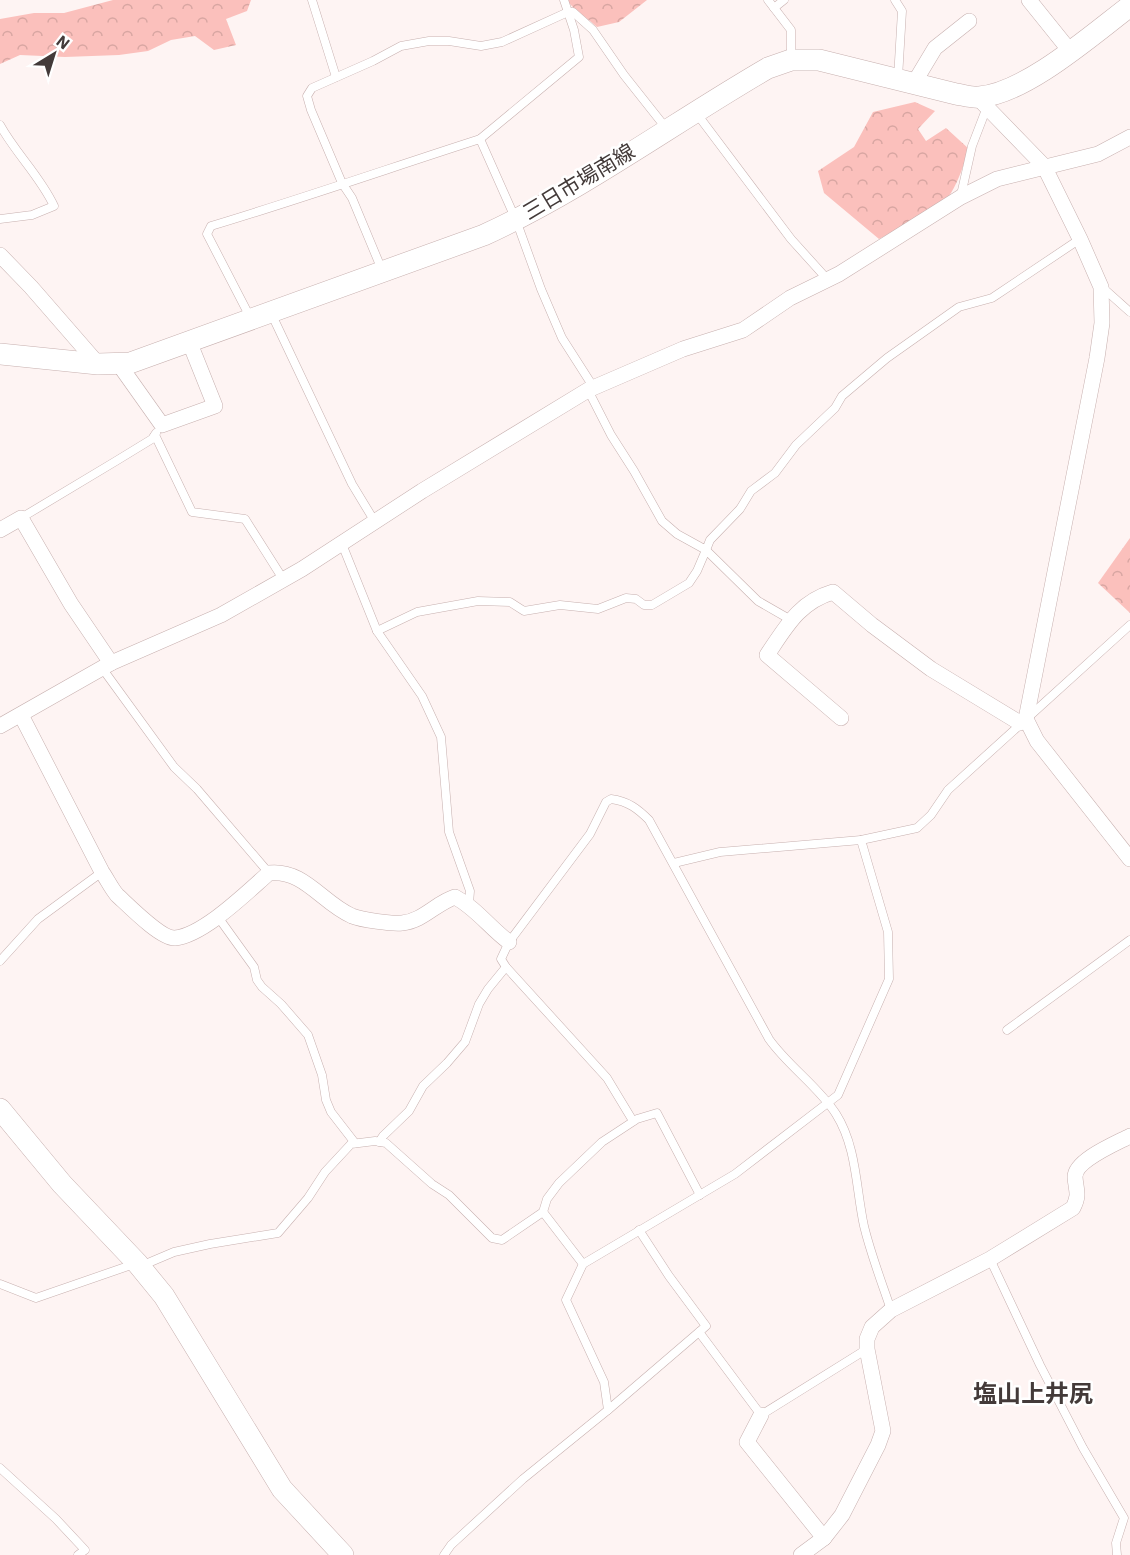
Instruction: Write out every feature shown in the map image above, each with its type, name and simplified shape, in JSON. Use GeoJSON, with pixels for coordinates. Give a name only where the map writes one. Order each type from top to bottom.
{"type":"FeatureCollection","features":[{"type":"Feature","properties":{"kind":"main road","name":"三日市場南線"},"geometry":{"type":"LineString","coordinates":[[0,354],[108,364],[130,363],[383,272],[516,220],[768,68],[791,60],[819,60],[906,81],[982,103],[1025,83],[1130,6]]}},
{"type":"Feature","properties":{"kind":"main road"},"geometry":{"type":"LineString","coordinates":[[0,1109],[62,1184],[137,1263],[164,1296],[282,1489],[343,1555]]}},
{"type":"Feature","properties":{"kind":"street"},"geometry":{"type":"LineString","coordinates":[[1029,0],[1070,51]]}},
{"type":"Feature","properties":{"kind":"street"},"geometry":{"type":"LineString","coordinates":[[906,81],[935,48],[969,21]]}},
{"type":"Feature","properties":{"kind":"street"},"geometry":{"type":"LineString","coordinates":[[982,103],[1044,166],[1101,287],[1102,323],[1097,358],[1023,721]]}},
{"type":"Feature","properties":{"kind":"street"},"geometry":{"type":"LineString","coordinates":[[0,726],[107,665],[220,615],[342,544],[431,485],[591,389],[683,349],[743,330],[790,298],[828,280],[961,197],[997,179],[1098,154],[1130,137]]}},
{"type":"Feature","properties":{"kind":"street"},"geometry":{"type":"LineString","coordinates":[[0,255],[108,364],[159,430],[214,406],[189,341]]}},
{"type":"Feature","properties":{"kind":"street"},"geometry":{"type":"LineString","coordinates":[[0,530],[21,518],[107,665]]}},
{"type":"Feature","properties":{"kind":"street"},"geometry":{"type":"LineString","coordinates":[[841,718],[767,655],[791,620],[817,597],[833,592],[872,625],[931,669],[1023,721],[1036,741],[1130,859]]}},
{"type":"Feature","properties":{"kind":"street"},"geometry":{"type":"LineString","coordinates":[[21,715],[102,872],[116,893],[161,933],[173,938],[185,936],[218,917],[269,873],[279,872],[296,876],[337,907],[353,916],[401,923],[417,919],[444,900],[455,897],[469,904],[508,942]]}},
{"type":"Feature","properties":{"kind":"street"},"geometry":{"type":"LineString","coordinates":[[761,1415],[747,1442],[814,1549],[842,1515],[883,1431],[867,1349],[867,1339],[872,1327],[891,1310],[990,1259],[1073,1208],[1079,1197],[1075,1174],[1078,1168],[1094,1155],[1130,1136]]}},
{"type":"Feature","properties":{"kind":"lane"},"geometry":{"type":"LineString","coordinates":[[312,0],[336,77]]}},
{"type":"Feature","properties":{"kind":"lane"},"geometry":{"type":"LineString","coordinates":[[375,522],[260,315],[207,234],[211,226],[480,139],[579,57],[564,0]]}},
{"type":"Feature","properties":{"kind":"lane"},"geometry":{"type":"LineString","coordinates":[[768,0],[791,30],[791,60]]}},
{"type":"Feature","properties":{"kind":"lane"},"geometry":{"type":"LineString","coordinates":[[774,8],[784,0]]}},
{"type":"Feature","properties":{"kind":"lane"},"geometry":{"type":"LineString","coordinates":[[895,0],[902,11],[906,81]]}},
{"type":"Feature","properties":{"kind":"lane"},"geometry":{"type":"LineString","coordinates":[[383,272],[311,110],[307,96],[312,88],[400,46],[429,41],[449,41],[481,46],[502,42],[568,12],[573,12],[593,30],[624,75],[668,129]]}},
{"type":"Feature","properties":{"kind":"lane"},"geometry":{"type":"LineString","coordinates":[[961,197],[982,103]]}},
{"type":"Feature","properties":{"kind":"lane"},"geometry":{"type":"LineString","coordinates":[[696,112],[791,239],[828,280]]}},
{"type":"Feature","properties":{"kind":"lane"},"geometry":{"type":"LineString","coordinates":[[0,125],[46,188],[54,206],[32,215],[0,219]]}},
{"type":"Feature","properties":{"kind":"lane"},"geometry":{"type":"LineString","coordinates":[[480,139],[516,220],[562,338],[591,389],[611,435],[662,521],[676,534],[706,550],[758,601],[791,620]]}},
{"type":"Feature","properties":{"kind":"lane"},"geometry":{"type":"LineString","coordinates":[[377,631],[417,612],[478,601],[510,602],[524,611],[560,605],[598,609],[626,598],[636,599],[644,605],[652,605],[689,583],[697,571],[710,540],[740,509],[751,492],[775,473],[796,445],[835,408],[842,396],[887,358],[958,307],[992,298],[1080,239]]}},
{"type":"Feature","properties":{"kind":"lane"},"geometry":{"type":"LineString","coordinates":[[1101,287],[1130,312]]}},
{"type":"Feature","properties":{"kind":"lane"},"geometry":{"type":"LineString","coordinates":[[21,518],[116,461],[159,430],[192,512],[244,519],[283,579]]}},
{"type":"Feature","properties":{"kind":"lane"},"geometry":{"type":"LineString","coordinates":[[342,544],[377,631],[422,696],[441,737],[449,832],[470,891],[469,904]]}},
{"type":"Feature","properties":{"kind":"lane"},"geometry":{"type":"LineString","coordinates":[[674,863],[720,852],[861,840],[917,828],[931,815],[948,790],[1130,625]]}},
{"type":"Feature","properties":{"kind":"lane"},"geometry":{"type":"LineString","coordinates":[[107,665],[174,767],[197,789],[269,873]]}},
{"type":"Feature","properties":{"kind":"lane"},"geometry":{"type":"LineString","coordinates":[[633,1121],[607,1078],[501,959],[508,942],[590,834],[606,802],[611,799],[621,800],[635,807],[650,820],[769,1039],[778,1052],[837,1116],[849,1145],[864,1227],[891,1310]]}},
{"type":"Feature","properties":{"kind":"lane"},"geometry":{"type":"LineString","coordinates":[[608,1410],[604,1382],[566,1300],[583,1264],[735,1174],[838,1095],[889,979],[888,932],[861,840]]}},
{"type":"Feature","properties":{"kind":"lane"},"geometry":{"type":"LineString","coordinates":[[0,961],[38,919],[102,872]]}},
{"type":"Feature","properties":{"kind":"lane"},"geometry":{"type":"LineString","coordinates":[[218,917],[254,967],[257,980],[262,987],[281,1004],[308,1035],[322,1075],[326,1100],[331,1112],[355,1143]]}},
{"type":"Feature","properties":{"kind":"lane"},"geometry":{"type":"LineString","coordinates":[[1007,1030],[1130,940]]}},
{"type":"Feature","properties":{"kind":"lane"},"geometry":{"type":"LineString","coordinates":[[379,1142],[409,1111],[423,1086],[447,1063],[465,1041],[479,1004],[506,967]]}},
{"type":"Feature","properties":{"kind":"lane"},"geometry":{"type":"LineString","coordinates":[[0,1284],[36,1298],[137,1263],[148,1263],[174,1252],[278,1233],[308,1198],[343,1150],[355,1143],[386,1143],[449,1196],[492,1238],[502,1240],[543,1212],[547,1199],[559,1183],[602,1142],[633,1121],[657,1113],[700,1196]]}},
{"type":"Feature","properties":{"kind":"lane"},"geometry":{"type":"LineString","coordinates":[[543,1212],[583,1264]]}},
{"type":"Feature","properties":{"kind":"lane"},"geometry":{"type":"LineString","coordinates":[[444,1555],[451,1545],[523,1479],[706,1326],[639,1230]]}},
{"type":"Feature","properties":{"kind":"lane"},"geometry":{"type":"LineString","coordinates":[[990,1259],[1040,1365],[1083,1448],[1124,1518],[1116,1543],[1117,1555]]}},
{"type":"Feature","properties":{"kind":"lane"},"geometry":{"type":"LineString","coordinates":[[699,1332],[761,1415],[867,1349]]}},
{"type":"Feature","properties":{"kind":"lane"},"geometry":{"type":"LineString","coordinates":[[0,1468],[56,1519],[85,1550],[78,1555]]}},
{"type":"Feature","properties":{"kind":"green space"},"geometry":{"type":"Polygon","coordinates":[[[113,0],[251,0],[247,11],[226,19],[236,45],[214,50],[195,36],[171,40],[148,51],[119,55],[65,57],[20,55],[0,64],[0,19],[34,13],[64,13],[113,0]]]}},
{"type":"Feature","properties":{"kind":"green space"},"geometry":{"type":"Polygon","coordinates":[[[567,0],[647,0],[619,22],[597,27],[573,8],[567,0]]]}},
{"type":"Feature","properties":{"kind":"green space"},"geometry":{"type":"Polygon","coordinates":[[[915,102],[935,111],[918,129],[926,141],[946,128],[969,149],[956,183],[946,199],[918,219],[879,239],[824,193],[818,171],[854,147],[873,112],[915,102]]]}},
{"type":"Feature","properties":{"kind":"green space"},"geometry":{"type":"Polygon","coordinates":[[[1130,538],[1130,613],[1098,583],[1130,538]]]}},
{"type":"Feature","properties":{"kind":"district","name":"塩山上井尻"},"geometry":{"type":"Point","coordinates":[1033,1394]}}]}
